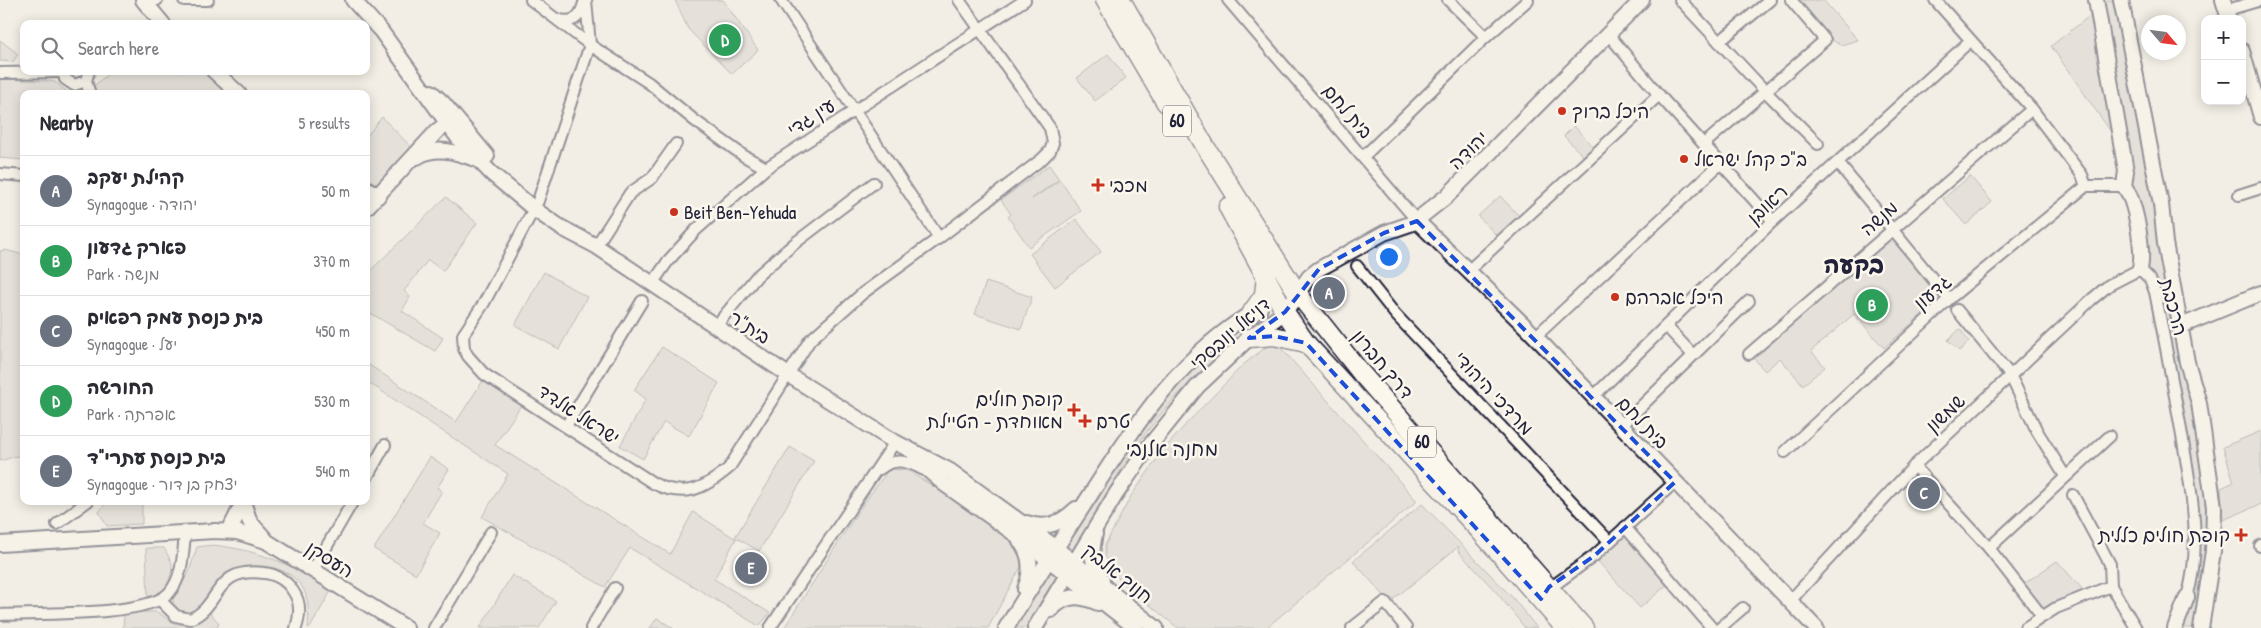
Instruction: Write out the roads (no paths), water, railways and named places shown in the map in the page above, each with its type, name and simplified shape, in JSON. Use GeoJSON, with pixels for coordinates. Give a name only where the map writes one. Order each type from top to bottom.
{"type":"FeatureCollection","features":[{"type":"Feature","properties":{"kind":"highway","name":"דרך חברון"},"geometry":{"type":"LineString","coordinates":[[1105,0],[1246,237],[1306,344],[1545,593],[1584,628]]}},
{"type":"Feature","properties":{"kind":"highway","name":"דרך חברון"},"geometry":{"type":"LineString","coordinates":[[1120,0],[1204,146],[1298,294],[1361,373],[1545,593],[1565,628]]}},
{"type":"Feature","properties":{"kind":"highway"},"geometry":{"type":"LineString","coordinates":[[1252,312],[1264,295],[1266,275]]}},
{"type":"Feature","properties":{"kind":"highway"},"geometry":{"type":"LineString","coordinates":[[1248,338],[1279,336],[1306,344]]}},
{"type":"Feature","properties":{"kind":"street"},"geometry":{"type":"LineString","coordinates":[[148,0],[161,20]]}},
{"type":"Feature","properties":{"kind":"street"},"geometry":{"type":"LineString","coordinates":[[184,0],[208,0]]}},
{"type":"Feature","properties":{"kind":"street","name":"בית\"ר"},"geometry":{"type":"LineString","coordinates":[[353,0],[370,20]]}},
{"type":"Feature","properties":{"kind":"street"},"geometry":{"type":"LineString","coordinates":[[531,0],[590,45],[649,83],[694,120],[744,156],[766,168]]}},
{"type":"Feature","properties":{"kind":"street"},"geometry":{"type":"LineString","coordinates":[[552,16],[568,22],[576,19],[582,12],[585,0]]}},
{"type":"Feature","properties":{"kind":"street"},"geometry":{"type":"LineString","coordinates":[[585,0],[590,45]]}},
{"type":"Feature","properties":{"kind":"street"},"geometry":{"type":"LineString","coordinates":[[780,0],[939,238]]}},
{"type":"Feature","properties":{"kind":"street"},"geometry":{"type":"LineString","coordinates":[[959,0],[978,30]]}},
{"type":"Feature","properties":{"kind":"street","name":"עין גדי"},"geometry":{"type":"LineString","coordinates":[[652,284],[668,261],[696,230],[766,168],[1025,0]]}},
{"type":"Feature","properties":{"kind":"street","name":"עין גדי"},"geometry":{"type":"LineString","coordinates":[[1013,9],[1034,0]]}},
{"type":"Feature","properties":{"kind":"street","name":"בית לחם"},"geometry":{"type":"LineString","coordinates":[[1228,0],[1417,221],[1535,337],[1816,628]]}},
{"type":"Feature","properties":{"kind":"street"},"geometry":{"type":"LineString","coordinates":[[1448,0],[1486,37]]}},
{"type":"Feature","properties":{"kind":"street"},"geometry":{"type":"LineString","coordinates":[[1363,157],[1486,37],[1528,0]]}},
{"type":"Feature","properties":{"kind":"street","name":"יהודה"},"geometry":{"type":"LineString","coordinates":[[1298,294],[1309,277],[1319,269],[1384,234],[1417,221],[1430,211],[1503,142],[1642,0]]}},
{"type":"Feature","properties":{"kind":"street"},"geometry":{"type":"LineString","coordinates":[[1680,0],[1765,91],[1818,144]]}},
{"type":"Feature","properties":{"kind":"street"},"geometry":{"type":"LineString","coordinates":[[1719,42],[1770,0]]}},
{"type":"Feature","properties":{"kind":"street"},"geometry":{"type":"LineString","coordinates":[[1704,144],[1825,40],[1791,0]]}},
{"type":"Feature","properties":{"kind":"street"},"geometry":{"type":"LineString","coordinates":[[1935,0],[2032,108],[2082,174],[2086,186],[2124,186]]}},
{"type":"Feature","properties":{"kind":"street","name":"הרכבת"},"geometry":{"type":"LineString","coordinates":[[2096,0],[2126,171],[2124,186],[2130,195],[2142,250],[2140,269],[2150,279],[2155,292],[2186,460],[2194,544],[2187,598],[2175,628]]}},
{"type":"Feature","properties":{"kind":"street","name":"הרכבת"},"geometry":{"type":"LineString","coordinates":[[2122,0],[2161,204],[2165,243],[2188,362],[2199,403],[2214,508],[2213,551],[2201,628]]}},
{"type":"Feature","properties":{"kind":"street"},"geometry":{"type":"LineString","coordinates":[[2229,9],[2261,0]]}},
{"type":"Feature","properties":{"kind":"street","name":"בית\"ר"},"geometry":{"type":"LineString","coordinates":[[370,20],[420,83],[436,96],[451,125],[476,160],[536,205],[575,229],[591,243],[715,327],[895,442],[950,471],[1015,526],[1052,554]]}},
{"type":"Feature","properties":{"kind":"street","name":"ישראל אלדד"},"geometry":{"type":"LineString","coordinates":[[590,45],[567,119],[536,205],[484,303],[466,328],[463,342],[468,356],[484,374],[662,487],[670,490],[692,490],[710,484],[729,468],[810,340],[863,293],[939,238],[1050,151],[1052,143],[1050,128],[978,30]]}},
{"type":"Feature","properties":{"kind":"street"},"geometry":{"type":"LineString","coordinates":[[1609,35],[1659,95],[1773,221]]}},
{"type":"Feature","properties":{"kind":"street","name":"ראובן"},"geometry":{"type":"LineString","coordinates":[[1593,397],[1773,221],[1970,41]]}},
{"type":"Feature","properties":{"kind":"street"},"geometry":{"type":"LineString","coordinates":[[2246,60],[2258,94],[2261,117]]}},
{"type":"Feature","properties":{"kind":"street"},"geometry":{"type":"LineString","coordinates":[[0,73],[20,72]]}},
{"type":"Feature","properties":{"kind":"street"},"geometry":{"type":"LineString","coordinates":[[64,75],[67,82],[80,90]]}},
{"type":"Feature","properties":{"kind":"street"},"geometry":{"type":"LineString","coordinates":[[219,75],[235,90]]}},
{"type":"Feature","properties":{"kind":"street"},"geometry":{"type":"LineString","coordinates":[[74,85],[88,76],[90,90]]}},
{"type":"Feature","properties":{"kind":"street"},"geometry":{"type":"LineString","coordinates":[[1468,271],[1659,95]]}},
{"type":"Feature","properties":{"kind":"street","name":"מנשה"},"geometry":{"type":"LineString","coordinates":[[1749,354],[2032,108]]}},
{"type":"Feature","properties":{"kind":"street"},"geometry":{"type":"LineString","coordinates":[[370,204],[410,161],[451,125]]}},
{"type":"Feature","properties":{"kind":"street","name":"בית\"ר"},"geometry":{"type":"LineString","coordinates":[[451,125],[482,152],[536,205]]}},
{"type":"Feature","properties":{"kind":"street"},"geometry":{"type":"LineString","coordinates":[[591,243],[630,193],[652,178],[676,144]]}},
{"type":"Feature","properties":{"kind":"street"},"geometry":{"type":"LineString","coordinates":[[410,161],[424,152],[434,150],[461,154],[476,160]]}},
{"type":"Feature","properties":{"kind":"street"},"geometry":{"type":"LineString","coordinates":[[1535,337],[1721,163]]}},
{"type":"Feature","properties":{"kind":"street"},"geometry":{"type":"LineString","coordinates":[[1838,163],[1949,299]]}},
{"type":"Feature","properties":{"kind":"street"},"geometry":{"type":"LineString","coordinates":[[0,174],[20,176]]}},
{"type":"Feature","properties":{"kind":"street"},"geometry":{"type":"LineString","coordinates":[[715,327],[757,276],[795,243],[874,183]]}},
{"type":"Feature","properties":{"kind":"street","name":"גדעון"},"geometry":{"type":"LineString","coordinates":[[1785,452],[1949,299],[2086,186]]}},
{"type":"Feature","properties":{"kind":"street"},"geometry":{"type":"LineString","coordinates":[[2238,195],[2261,188]]}},
{"type":"Feature","properties":{"kind":"street"},"geometry":{"type":"LineString","coordinates":[[370,191],[378,196]]}},
{"type":"Feature","properties":{"kind":"street","name":"בית לחם"},"geometry":{"type":"LineString","coordinates":[[1430,211],[1430,222],[1442,244]]}},
{"type":"Feature","properties":{"kind":"street","name":"מרדכי היהודי"},"geometry":{"type":"LineString","coordinates":[[1357,266],[1395,314],[1610,541]]}},
{"type":"Feature","properties":{"kind":"street","name":"שמשון"},"geometry":{"type":"LineString","coordinates":[[1790,602],[1914,466],[2109,285],[2140,269]]}},
{"type":"Feature","properties":{"kind":"street"},"geometry":{"type":"LineString","coordinates":[[2181,326],[2261,293]]}},
{"type":"Feature","properties":{"kind":"street","name":"דניאל ינובסקי"},"geometry":{"type":"LineString","coordinates":[[1035,628],[1097,524],[1147,449],[1176,411],[1217,366],[1282,304],[1298,294]]}},
{"type":"Feature","properties":{"kind":"street"},"geometry":{"type":"LineString","coordinates":[[1621,426],[1749,300]]}},
{"type":"Feature","properties":{"kind":"street"},"geometry":{"type":"LineString","coordinates":[[566,426],[642,301]]}},
{"type":"Feature","properties":{"kind":"street","name":"דניאל ינובסקי"},"geometry":{"type":"LineString","coordinates":[[1006,628],[1087,499],[1151,404],[1207,344],[1252,312],[1282,304]]}},
{"type":"Feature","properties":{"kind":"street"},"geometry":{"type":"LineString","coordinates":[[1958,310],[2010,375],[2037,431],[2065,476]]}},
{"type":"Feature","properties":{"kind":"street"},"geometry":{"type":"LineString","coordinates":[[1666,326],[1693,355]]}},
{"type":"Feature","properties":{"kind":"street"},"geometry":{"type":"LineString","coordinates":[[1989,548],[2110,436]]}},
{"type":"Feature","properties":{"kind":"street"},"geometry":{"type":"LineString","coordinates":[[770,628],[895,442]]}},
{"type":"Feature","properties":{"kind":"street","name":"בית\"ר"},"geometry":{"type":"LineString","coordinates":[[895,442],[935,476]]}},
{"type":"Feature","properties":{"kind":"street"},"geometry":{"type":"LineString","coordinates":[[370,472],[385,445]]}},
{"type":"Feature","properties":{"kind":"street","name":"בית\"ר"},"geometry":{"type":"LineString","coordinates":[[868,483],[880,468],[896,460],[918,467],[935,476],[1015,526]]}},
{"type":"Feature","properties":{"kind":"street"},"geometry":{"type":"LineString","coordinates":[[1914,466],[1989,548],[2042,616]]}},
{"type":"Feature","properties":{"kind":"street"},"geometry":{"type":"LineString","coordinates":[[1545,593],[1585,563],[1675,482]]}},
{"type":"Feature","properties":{"kind":"street"},"geometry":{"type":"LineString","coordinates":[[2073,495],[2110,564],[2111,586],[2136,628]]}},
{"type":"Feature","properties":{"kind":"street"},"geometry":{"type":"LineString","coordinates":[[1017,610],[1028,582],[1030,569],[1029,558],[1015,526],[1054,525],[1068,516],[1087,499]]}},
{"type":"Feature","properties":{"kind":"street"},"geometry":{"type":"LineString","coordinates":[[57,524],[83,505]]}},
{"type":"Feature","properties":{"kind":"street"},"geometry":{"type":"LineString","coordinates":[[229,531],[242,505]]}},
{"type":"Feature","properties":{"kind":"street"},"geometry":{"type":"LineString","coordinates":[[244,505],[246,514],[255,530],[272,544]]}},
{"type":"Feature","properties":{"kind":"street"},"geometry":{"type":"LineString","coordinates":[[313,570],[351,505]]}},
{"type":"Feature","properties":{"kind":"street"},"geometry":{"type":"LineString","coordinates":[[1097,524],[1091,549],[1092,564],[1117,605]]}},
{"type":"Feature","properties":{"kind":"street"},"geometry":{"type":"LineString","coordinates":[[1625,527],[1712,628]]}},
{"type":"Feature","properties":{"kind":"street","name":"העסקן"},"geometry":{"type":"LineString","coordinates":[[0,544],[229,531],[253,536],[272,544],[406,628]]}},
{"type":"Feature","properties":{"kind":"street"},"geometry":{"type":"LineString","coordinates":[[434,628],[491,532]]}},
{"type":"Feature","properties":{"kind":"street"},"geometry":{"type":"LineString","coordinates":[[0,615],[127,609],[160,600],[169,593],[179,576],[185,534]]}},
{"type":"Feature","properties":{"kind":"street","name":"חנוך אלבק"},"geometry":{"type":"LineString","coordinates":[[1052,554],[1117,605],[1156,628]]}},
{"type":"Feature","properties":{"kind":"street"},"geometry":{"type":"LineString","coordinates":[[160,600],[176,616],[190,619],[203,611],[219,588],[233,577],[251,571],[269,573],[287,583],[297,596],[299,613],[296,628]]}},
{"type":"Feature","properties":{"kind":"street"},"geometry":{"type":"LineString","coordinates":[[2025,628],[2056,608],[2111,586]]}},
{"type":"Feature","properties":{"kind":"street"},"geometry":{"type":"LineString","coordinates":[[591,628],[615,588]]}},
{"type":"Feature","properties":{"kind":"street"},"geometry":{"type":"LineString","coordinates":[[1035,628],[1054,606],[1061,600],[1070,597],[1117,605]]}},
{"type":"Feature","properties":{"kind":"street"},"geometry":{"type":"LineString","coordinates":[[1352,628],[1384,602],[1406,628]]}},
{"type":"Feature","properties":{"kind":"street","name":"חנוך אלבק"},"geometry":{"type":"LineString","coordinates":[[1117,605],[1136,628]]}},
{"type":"Feature","properties":{"kind":"street"},"geometry":{"type":"LineString","coordinates":[[1720,628],[1742,608]]}},
{"type":"Feature","properties":{"kind":"place","name":"החורשה"},"geometry":{"type":"Point","coordinates":[725,40]}},
{"type":"Feature","properties":{"kind":"place","name":"היכל ברוך"},"geometry":{"type":"Point","coordinates":[1562,111]}},
{"type":"Feature","properties":{"kind":"place","name":"ב\"כ קהל ישראל"},"geometry":{"type":"Point","coordinates":[1684,159]}},
{"type":"Feature","properties":{"kind":"place","name":"מכבי"},"geometry":{"type":"Point","coordinates":[1098,185]}},
{"type":"Feature","properties":{"kind":"place","name":"Beit Ben-Yehuda"},"geometry":{"type":"Point","coordinates":[674,212]}},
{"type":"Feature","properties":{"kind":"place","name":"קהילת יעקב"},"geometry":{"type":"Point","coordinates":[1329,293]}},
{"type":"Feature","properties":{"kind":"place","name":"היכל אברהם"},"geometry":{"type":"Point","coordinates":[1615,297]}},
{"type":"Feature","properties":{"kind":"place","name":"פארק גדעון"},"geometry":{"type":"Point","coordinates":[1872,305]}},
{"type":"Feature","properties":{"kind":"place","name":"קופת חולים מאוחדת - הטיילת"},"geometry":{"type":"Point","coordinates":[1074,410]}},
{"type":"Feature","properties":{"kind":"place","name":"טרם"},"geometry":{"type":"Point","coordinates":[1085,421]}},
{"type":"Feature","properties":{"kind":"place","name":"בית כנסת עמק רפאים"},"geometry":{"type":"Point","coordinates":[1924,493]}},
{"type":"Feature","properties":{"kind":"place","name":"קופת חולים כללית"},"geometry":{"type":"Point","coordinates":[2241,535]}},
{"type":"Feature","properties":{"kind":"place","name":"בית כנסת עתרי\"ד"},"geometry":{"type":"Point","coordinates":[751,568]}},
{"type":"Feature","properties":{"kind":"district","name":"בקעה"},"geometry":{"type":"Point","coordinates":[1854,265]}},
{"type":"Feature","properties":{"kind":"district","name":"מחנה אלנבי"},"geometry":{"type":"Point","coordinates":[1172,449]}}]}
